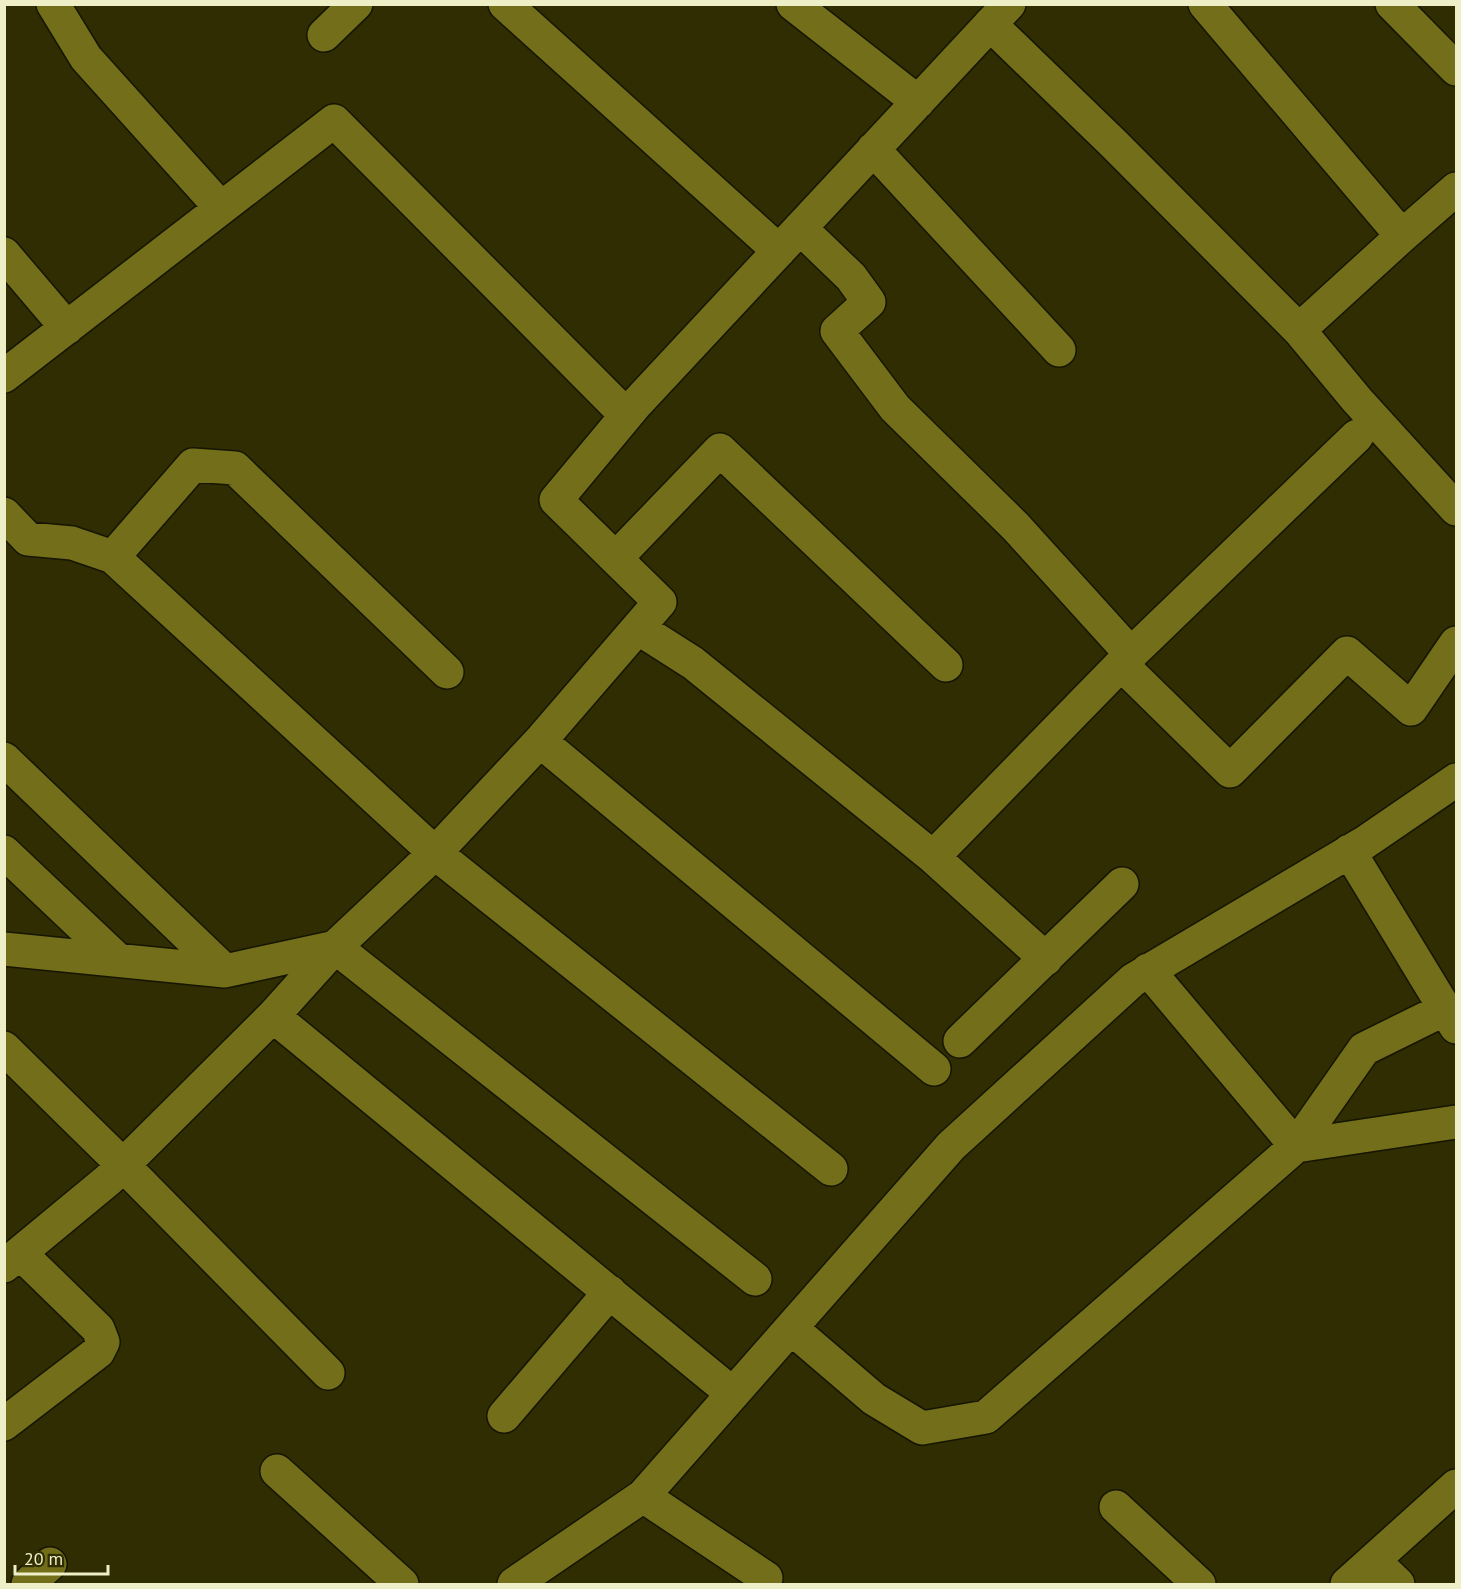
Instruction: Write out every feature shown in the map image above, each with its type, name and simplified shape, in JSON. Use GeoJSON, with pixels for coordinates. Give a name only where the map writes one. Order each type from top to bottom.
{"type":"FeatureCollection","features":[{"type":"Feature","properties":{"kind":"street"},"geometry":{"type":"LineString","coordinates":[[53,4],[86,58],[221,208]]}},
{"type":"Feature","properties":{"kind":"street"},"geometry":{"type":"LineString","coordinates":[[324,34],[356,4]]}},
{"type":"Feature","properties":{"kind":"street"},"geometry":{"type":"LineString","coordinates":[[505,4],[790,239],[851,277],[868,302],[837,331],[895,408],[1016,527],[1126,659],[1230,771],[1347,652],[1411,709],[1456,643]]}},
{"type":"Feature","properties":{"kind":"street"},"geometry":{"type":"LineString","coordinates":[[793,4],[918,102]]}},
{"type":"Feature","properties":{"kind":"street"},"geometry":{"type":"LineString","coordinates":[[1205,4],[1402,236]]}},
{"type":"Feature","properties":{"kind":"street"},"geometry":{"type":"LineString","coordinates":[[1392,4],[1456,69]]}},
{"type":"Feature","properties":{"kind":"street"},"geometry":{"type":"LineString","coordinates":[[4,1424],[99,1352],[104,1342],[98,1329],[12,1259],[108,1180],[273,1016],[335,947],[435,853],[540,741],[660,602],[556,500],[626,415],[1000,14],[1114,144],[1299,330],[1357,400],[1456,509]]}},
{"type":"Feature","properties":{"kind":"street"},"geometry":{"type":"LineString","coordinates":[[4,376],[334,121],[626,415]]}},
{"type":"Feature","properties":{"kind":"street"},"geometry":{"type":"LineString","coordinates":[[873,149],[1059,350]]}},
{"type":"Feature","properties":{"kind":"street"},"geometry":{"type":"LineString","coordinates":[[1299,330],[1456,189]]}},
{"type":"Feature","properties":{"kind":"street"},"geometry":{"type":"LineString","coordinates":[[4,254],[66,328]]}},
{"type":"Feature","properties":{"kind":"street"},"geometry":{"type":"LineString","coordinates":[[933,856],[1126,659],[1357,436]]}},
{"type":"Feature","properties":{"kind":"street"},"geometry":{"type":"LineString","coordinates":[[616,558],[720,450],[946,665]]}},
{"type":"Feature","properties":{"kind":"street"},"geometry":{"type":"LineString","coordinates":[[113,557],[193,465],[235,468],[447,672]]}},
{"type":"Feature","properties":{"kind":"street"},"geometry":{"type":"LineString","coordinates":[[4,514],[28,538],[72,543],[113,557],[435,853],[831,1169]]}},
{"type":"Feature","properties":{"kind":"street"},"geometry":{"type":"LineString","coordinates":[[638,628],[693,663],[933,856],[1046,959]]}},
{"type":"Feature","properties":{"kind":"street"},"geometry":{"type":"LineString","coordinates":[[540,741],[934,1069]]}},
{"type":"Feature","properties":{"kind":"street"},"geometry":{"type":"LineString","coordinates":[[4,759],[225,971]]}},
{"type":"Feature","properties":{"kind":"street"},"geometry":{"type":"LineString","coordinates":[[514,1584],[643,1496],[951,1146],[1133,980],[1349,852],[1456,780]]}},
{"type":"Feature","properties":{"kind":"street"},"geometry":{"type":"LineString","coordinates":[[4,852],[118,960]]}},
{"type":"Feature","properties":{"kind":"street"},"geometry":{"type":"LineString","coordinates":[[791,1328],[874,1399],[922,1428],[986,1417],[1296,1146],[1364,1049],[1451,1018],[1349,852]]}},
{"type":"Feature","properties":{"kind":"street"},"geometry":{"type":"LineString","coordinates":[[960,1041],[1122,884]]}},
{"type":"Feature","properties":{"kind":"street"},"geometry":{"type":"LineString","coordinates":[[4,949],[225,971],[335,947]]}},
{"type":"Feature","properties":{"kind":"street"},"geometry":{"type":"LineString","coordinates":[[335,947],[755,1279]]}},
{"type":"Feature","properties":{"kind":"street"},"geometry":{"type":"LineString","coordinates":[[1148,970],[1296,1146]]}},
{"type":"Feature","properties":{"kind":"street"},"geometry":{"type":"LineString","coordinates":[[273,1016],[733,1394]]}},
{"type":"Feature","properties":{"kind":"street"},"geometry":{"type":"LineString","coordinates":[[4,1048],[328,1373]]}},
{"type":"Feature","properties":{"kind":"street"},"geometry":{"type":"LineString","coordinates":[[1296,1146],[1456,1122]]}},
{"type":"Feature","properties":{"kind":"street"},"geometry":{"type":"LineString","coordinates":[[504,1416],[610,1292]]}},
{"type":"Feature","properties":{"kind":"street"},"geometry":{"type":"LineString","coordinates":[[277,1471],[402,1584]]}},
{"type":"Feature","properties":{"kind":"street"},"geometry":{"type":"LineString","coordinates":[[1347,1584],[1456,1486]]}},
{"type":"Feature","properties":{"kind":"street"},"geometry":{"type":"LineString","coordinates":[[643,1496],[767,1582]]}},
{"type":"Feature","properties":{"kind":"street"},"geometry":{"type":"LineString","coordinates":[[1116,1507],[1199,1584]]}},
{"type":"Feature","properties":{"kind":"street"},"geometry":{"type":"LineString","coordinates":[[1374,1561],[1398,1584]]}}]}
